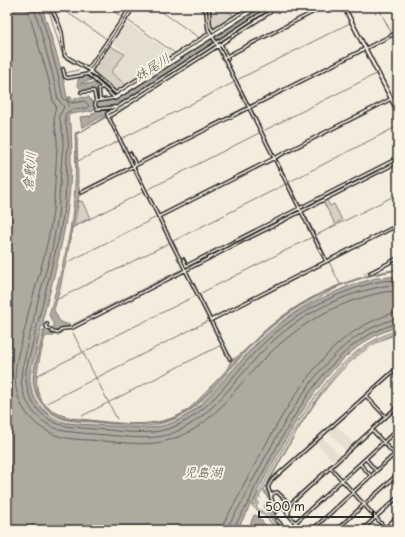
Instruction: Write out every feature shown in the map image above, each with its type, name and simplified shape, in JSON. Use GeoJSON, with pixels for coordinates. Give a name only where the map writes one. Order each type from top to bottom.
{"type":"FeatureCollection","features":[{"type":"Feature","properties":{"kind":"main road"},"geometry":{"type":"LineString","coordinates":[[115,98],[165,63],[257,7]]}},
{"type":"Feature","properties":{"kind":"main road"},"geometry":{"type":"LineString","coordinates":[[385,529],[398,517]]}},
{"type":"Feature","properties":{"kind":"street"},"geometry":{"type":"LineString","coordinates":[[51,7],[62,33],[65,56],[90,70],[115,94],[165,63],[176,54],[201,39],[211,35]]}},
{"type":"Feature","properties":{"kind":"street"},"geometry":{"type":"LineString","coordinates":[[88,74],[131,7]]}},
{"type":"Feature","properties":{"kind":"street"},"geometry":{"type":"LineString","coordinates":[[90,70],[134,7]]}},
{"type":"Feature","properties":{"kind":"street"},"geometry":{"type":"LineString","coordinates":[[201,7],[207,12],[211,35],[228,59]]}},
{"type":"Feature","properties":{"kind":"street"},"geometry":{"type":"LineString","coordinates":[[207,7],[209,9],[209,23],[213,31],[250,7]]}},
{"type":"Feature","properties":{"kind":"street"},"geometry":{"type":"LineString","coordinates":[[108,116],[271,7]]}},
{"type":"Feature","properties":{"kind":"street"},"geometry":{"type":"LineString","coordinates":[[230,360],[107,113],[217,44],[221,44],[278,7]]}},
{"type":"Feature","properties":{"kind":"street"},"geometry":{"type":"LineString","coordinates":[[226,56],[323,7]]}},
{"type":"Feature","properties":{"kind":"street"},"geometry":{"type":"LineString","coordinates":[[344,7],[367,48],[398,112]]}},
{"type":"Feature","properties":{"kind":"street"},"geometry":{"type":"LineString","coordinates":[[81,193],[398,32]]}},
{"type":"Feature","properties":{"kind":"street"},"geometry":{"type":"LineString","coordinates":[[221,44],[248,107],[327,261]]}},
{"type":"Feature","properties":{"kind":"street"},"geometry":{"type":"LineString","coordinates":[[66,68],[63,70],[65,75],[69,78],[88,74]]}},
{"type":"Feature","properties":{"kind":"street"},"geometry":{"type":"LineString","coordinates":[[88,74],[115,98]]}},
{"type":"Feature","properties":{"kind":"street"},"geometry":{"type":"LineString","coordinates":[[100,100],[99,90],[102,87]]}},
{"type":"Feature","properties":{"kind":"street"},"geometry":{"type":"LineString","coordinates":[[81,92],[94,92],[96,101],[95,106],[97,110],[116,107]]}},
{"type":"Feature","properties":{"kind":"street"},"geometry":{"type":"LineString","coordinates":[[96,101],[115,98]]}},
{"type":"Feature","properties":{"kind":"street"},"geometry":{"type":"LineString","coordinates":[[159,217],[392,99]]}},
{"type":"Feature","properties":{"kind":"street"},"geometry":{"type":"LineString","coordinates":[[130,152],[134,165]]}},
{"type":"Feature","properties":{"kind":"street"},"geometry":{"type":"LineString","coordinates":[[47,324],[46,328],[56,333],[59,333],[62,329],[71,328],[398,158]]}},
{"type":"Feature","properties":{"kind":"street"},"geometry":{"type":"LineString","coordinates":[[185,268],[300,209],[398,162]]}},
{"type":"Feature","properties":{"kind":"street"},"geometry":{"type":"LineString","coordinates":[[211,320],[398,225]]}},
{"type":"Feature","properties":{"kind":"street"},"geometry":{"type":"LineString","coordinates":[[370,273],[398,258]]}},
{"type":"Feature","properties":{"kind":"street"},"geometry":{"type":"LineString","coordinates":[[183,259],[185,268]]}},
{"type":"Feature","properties":{"kind":"street"},"geometry":{"type":"LineString","coordinates":[[276,512],[268,487],[272,480],[398,367]]}},
{"type":"Feature","properties":{"kind":"street"},"geometry":{"type":"LineString","coordinates":[[366,396],[385,416]]}},
{"type":"Feature","properties":{"kind":"street"},"geometry":{"type":"LineString","coordinates":[[302,530],[288,515],[286,510],[289,504],[372,430],[385,416],[398,406]]}},
{"type":"Feature","properties":{"kind":"street"},"geometry":{"type":"LineString","coordinates":[[295,523],[398,429]]}},
{"type":"Feature","properties":{"kind":"street"},"geometry":{"type":"LineString","coordinates":[[372,430],[398,458]]}},
{"type":"Feature","properties":{"kind":"street"},"geometry":{"type":"LineString","coordinates":[[312,530],[398,452]]}},
{"type":"Feature","properties":{"kind":"street"},"geometry":{"type":"LineString","coordinates":[[365,459],[376,471]]}},
{"type":"Feature","properties":{"kind":"street"},"geometry":{"type":"LineString","coordinates":[[360,464],[371,476]]}},
{"type":"Feature","properties":{"kind":"street"},"geometry":{"type":"LineString","coordinates":[[330,468],[376,517],[385,529]]}},
{"type":"Feature","properties":{"kind":"street"},"geometry":{"type":"LineString","coordinates":[[336,530],[398,474]]}},
{"type":"Feature","properties":{"kind":"street"},"geometry":{"type":"LineString","coordinates":[[271,498],[272,494],[277,492],[289,504]]}},
{"type":"Feature","properties":{"kind":"street"},"geometry":{"type":"LineString","coordinates":[[362,530],[398,497]]}},
{"type":"Feature","properties":{"kind":"street"},"geometry":{"type":"LineString","coordinates":[[277,520],[286,530]]}},
{"type":"Feature","properties":{"kind":"shaded area"},"geometry":{"type":"Polygon","coordinates":[[[208,7],[227,7],[226,10],[235,16],[215,30],[211,25],[210,9],[208,7]]]}},
{"type":"Feature","properties":{"kind":"shaded area"},"geometry":{"type":"Polygon","coordinates":[[[125,22],[175,55],[128,85],[112,72],[126,53],[111,42],[125,22]]]}},
{"type":"Feature","properties":{"kind":"shaded area"},"geometry":{"type":"Polygon","coordinates":[[[110,46],[125,54],[111,72],[126,85],[115,92],[92,71],[110,46]]]}},
{"type":"Feature","properties":{"kind":"shaded area"},"geometry":{"type":"Polygon","coordinates":[[[326,199],[330,206],[334,204],[342,220],[335,224],[323,201],[326,199]]]}},
{"type":"Feature","properties":{"kind":"shaded area"},"geometry":{"type":"Polygon","coordinates":[[[79,200],[80,202],[82,201],[90,218],[74,226],[79,200]]]}},
{"type":"Feature","properties":{"kind":"shaded area"},"geometry":{"type":"Polygon","coordinates":[[[337,287],[295,312],[275,327],[257,343],[225,380],[189,414],[175,422],[160,427],[137,428],[66,423],[50,416],[43,410],[38,404],[31,388],[29,379],[30,370],[41,331],[44,331],[34,372],[34,380],[37,396],[41,403],[50,412],[61,418],[69,420],[124,425],[147,426],[169,421],[192,409],[210,393],[250,346],[280,320],[313,298],[337,287]]]}},
{"type":"Feature","properties":{"kind":"shaded area"},"geometry":{"type":"Polygon","coordinates":[[[398,330],[398,333],[375,342],[354,356],[335,375],[318,397],[264,489],[268,498],[263,490],[257,500],[259,503],[256,507],[264,513],[273,525],[265,516],[252,506],[257,502],[255,500],[296,425],[331,377],[350,357],[373,341],[398,330]]]}},
{"type":"Feature","properties":{"kind":"shaded area"},"geometry":{"type":"Polygon","coordinates":[[[335,424],[353,443],[345,450],[328,431],[335,424]]]}},
{"type":"Feature","properties":{"kind":"shaded area"},"geometry":{"type":"Polygon","coordinates":[[[322,437],[339,455],[333,461],[316,442],[322,437]]]}},
{"type":"Feature","properties":{"kind":"water","name":"児島湖"},"geometry":{"type":"Polygon","coordinates":[[[7,7],[42,7],[62,72],[69,107],[68,97],[71,97],[74,103],[75,98],[89,97],[94,103],[95,109],[92,112],[89,111],[71,114],[70,112],[70,115],[68,116],[69,124],[71,124],[72,153],[67,217],[59,257],[43,318],[44,324],[37,340],[30,372],[31,389],[34,397],[38,404],[50,416],[66,423],[135,428],[156,427],[176,421],[187,416],[198,408],[257,344],[290,316],[316,301],[348,286],[376,278],[398,276],[398,327],[373,337],[351,352],[331,372],[314,394],[283,444],[257,492],[258,493],[254,500],[255,502],[251,504],[237,530],[7,530],[7,7]]]}},
{"type":"Feature","properties":{"kind":"water","name":"妹尾川"},"geometry":{"type":"Polygon","coordinates":[[[259,7],[269,7],[123,101],[114,105],[97,108],[97,102],[115,100],[259,7]]]}},
{"type":"Feature","properties":{"kind":"water"},"geometry":{"type":"Polygon","coordinates":[[[87,76],[92,80],[81,84],[96,83],[100,87],[98,89],[99,99],[97,99],[96,92],[93,89],[83,91],[79,87],[79,78],[87,76]]]}},
{"type":"Feature","properties":{"kind":"water"},"geometry":{"type":"Polygon","coordinates":[[[108,109],[109,111],[106,114],[82,128],[80,117],[89,116],[90,118],[90,116],[98,110],[108,109]]]}},
{"type":"Feature","properties":{"kind":"water"},"geometry":{"type":"Polygon","coordinates":[[[110,113],[110,115],[77,134],[78,183],[80,192],[66,263],[54,310],[60,322],[70,325],[71,327],[62,328],[59,333],[53,331],[52,329],[54,325],[49,315],[70,229],[75,185],[75,133],[82,131],[110,113]]]}},
{"type":"Feature","properties":{"kind":"water"},"geometry":{"type":"Polygon","coordinates":[[[398,269],[356,280],[337,287],[300,305],[267,330],[251,345],[195,406],[184,413],[164,422],[141,424],[169,419],[185,412],[225,372],[232,358],[234,359],[239,355],[265,330],[284,315],[314,296],[346,282],[398,269]]]}},
{"type":"Feature","properties":{"kind":"water"},"geometry":{"type":"Polygon","coordinates":[[[46,330],[54,333],[54,336],[45,337],[37,375],[37,386],[40,397],[46,405],[56,413],[71,418],[119,423],[109,423],[66,419],[52,412],[41,401],[34,387],[33,379],[44,331],[46,330]]]}},
{"type":"Feature","properties":{"kind":"water"},"geometry":{"type":"Polygon","coordinates":[[[270,499],[276,514],[276,521],[284,530],[280,530],[268,515],[264,506],[270,499]]]}},
{"type":"Feature","properties":{"kind":"water"},"geometry":{"type":"Polygon","coordinates":[[[254,515],[256,515],[270,530],[248,530],[254,515]]]}},
{"type":"Feature","properties":{"kind":"waterway"},"geometry":{"type":"LineString","coordinates":[[48,7],[63,57],[75,65]]}},
{"type":"Feature","properties":{"kind":"waterway"},"geometry":{"type":"LineString","coordinates":[[59,7],[107,39]]}},
{"type":"Feature","properties":{"kind":"waterway"},"geometry":{"type":"LineString","coordinates":[[107,7],[122,17]]}},
{"type":"Feature","properties":{"kind":"waterway"},"geometry":{"type":"LineString","coordinates":[[88,71],[132,7]]}},
{"type":"Feature","properties":{"kind":"waterway"},"geometry":{"type":"LineString","coordinates":[[155,7],[201,39]]}},
{"type":"Feature","properties":{"kind":"waterway"},"geometry":{"type":"LineString","coordinates":[[204,7],[208,10],[209,21]]}},
{"type":"Feature","properties":{"kind":"waterway"},"geometry":{"type":"LineString","coordinates":[[90,73],[116,95],[252,7]]}},
{"type":"Feature","properties":{"kind":"waterway"},"geometry":{"type":"LineString","coordinates":[[109,114],[275,7]]}},
{"type":"Feature","properties":{"kind":"waterway"},"geometry":{"type":"LineString","coordinates":[[225,56],[321,7]]}},
{"type":"Feature","properties":{"kind":"waterway"},"geometry":{"type":"LineString","coordinates":[[346,7],[398,108]]}},
{"type":"Feature","properties":{"kind":"waterway"},"geometry":{"type":"LineString","coordinates":[[378,7],[392,34]]}},
{"type":"Feature","properties":{"kind":"waterway"},"geometry":{"type":"LineString","coordinates":[[127,20],[175,53]]}},
{"type":"Feature","properties":{"kind":"waterway"},"geometry":{"type":"LineString","coordinates":[[239,79],[350,23]]}},
{"type":"Feature","properties":{"kind":"waterway"},"geometry":{"type":"LineString","coordinates":[[210,26],[213,32]]}},
{"type":"Feature","properties":{"kind":"waterway"},"geometry":{"type":"LineString","coordinates":[[393,36],[398,46]]}},
{"type":"Feature","properties":{"kind":"waterway"},"geometry":{"type":"LineString","coordinates":[[220,46],[250,106]]}},
{"type":"Feature","properties":{"kind":"waterway"},"geometry":{"type":"LineString","coordinates":[[78,192],[363,48]]}},
{"type":"Feature","properties":{"kind":"waterway"},"geometry":{"type":"LineString","coordinates":[[65,73],[79,70]]}},
{"type":"Feature","properties":{"kind":"waterway"},"geometry":{"type":"LineString","coordinates":[[265,130],[376,74]]}},
{"type":"Feature","properties":{"kind":"waterway"},"geometry":{"type":"LineString","coordinates":[[121,139],[235,82]]}},
{"type":"Feature","properties":{"kind":"waterway"},"geometry":{"type":"LineString","coordinates":[[251,108],[303,210]]}},
{"type":"Feature","properties":{"kind":"waterway"},"geometry":{"type":"LineString","coordinates":[[110,117],[211,318]]}},
{"type":"Feature","properties":{"kind":"waterway"},"geometry":{"type":"LineString","coordinates":[[287,183],[398,126]]}},
{"type":"Feature","properties":{"kind":"waterway"},"geometry":{"type":"LineString","coordinates":[[149,189],[259,133]]}},
{"type":"Feature","properties":{"kind":"waterway"},"geometry":{"type":"LineString","coordinates":[[78,161],[119,141]]}},
{"type":"Feature","properties":{"kind":"waterway"},"geometry":{"type":"LineString","coordinates":[[69,327],[398,160]]}},
{"type":"Feature","properties":{"kind":"waterway"},"geometry":{"type":"LineString","coordinates":[[56,300],[286,184]]}},
{"type":"Feature","properties":{"kind":"waterway"},"geometry":{"type":"LineString","coordinates":[[72,228],[145,191]]}},
{"type":"Feature","properties":{"kind":"waterway"},"geometry":{"type":"LineString","coordinates":[[36,376],[398,194]]}},
{"type":"Feature","properties":{"kind":"waterway"},"geometry":{"type":"LineString","coordinates":[[304,212],[340,284]]}},
{"type":"Feature","properties":{"kind":"waterway"},"geometry":{"type":"LineString","coordinates":[[66,263],[157,217]]}},
{"type":"Feature","properties":{"kind":"waterway"},"geometry":{"type":"LineString","coordinates":[[47,403],[398,224]]}},
{"type":"Feature","properties":{"kind":"waterway"},"geometry":{"type":"LineString","coordinates":[[365,275],[365,273],[398,257]]}},
{"type":"Feature","properties":{"kind":"waterway"},"geometry":{"type":"LineString","coordinates":[[212,321],[231,359]]}},
{"type":"Feature","properties":{"kind":"waterway"},"geometry":{"type":"LineString","coordinates":[[71,329],[117,419]]}},
{"type":"Feature","properties":{"kind":"waterway"},"geometry":{"type":"LineString","coordinates":[[269,498],[266,488],[290,444],[304,420],[336,376],[355,358],[376,343],[398,334]]}},
{"type":"Feature","properties":{"kind":"waterway"},"geometry":{"type":"LineString","coordinates":[[82,416],[223,344]]}},
{"type":"Feature","properties":{"kind":"waterway"},"geometry":{"type":"LineString","coordinates":[[298,456],[398,365]]}},
{"type":"Feature","properties":{"kind":"waterway"},"geometry":{"type":"LineString","coordinates":[[275,514],[282,510],[398,404]]}},
{"type":"Feature","properties":{"kind":"waterway"},"geometry":{"type":"LineString","coordinates":[[373,475],[394,456]]}},
{"type":"Feature","properties":{"kind":"waterway"},"geometry":{"type":"LineString","coordinates":[[366,504],[375,495]]}},
{"type":"Feature","properties":{"kind":"waterway"},"geometry":{"type":"LineString","coordinates":[[359,500],[363,504]]}},
{"type":"Feature","properties":{"kind":"waterway"},"geometry":{"type":"LineString","coordinates":[[338,530],[364,506],[374,517]]}},
{"type":"Feature","properties":{"kind":"waterway"},"geometry":{"type":"LineString","coordinates":[[282,510],[300,530]]}},
{"type":"Feature","properties":{"kind":"waterway"},"geometry":{"type":"LineString","coordinates":[[375,519],[383,527]]}},
{"type":"Feature","properties":{"kind":"waterway"},"geometry":{"type":"LineString","coordinates":[[388,529],[398,520]]}},
{"type":"Feature","properties":{"kind":"water label","name":"倉敷川"},"geometry":{"type":"Point","coordinates":[29,171]}}]}
